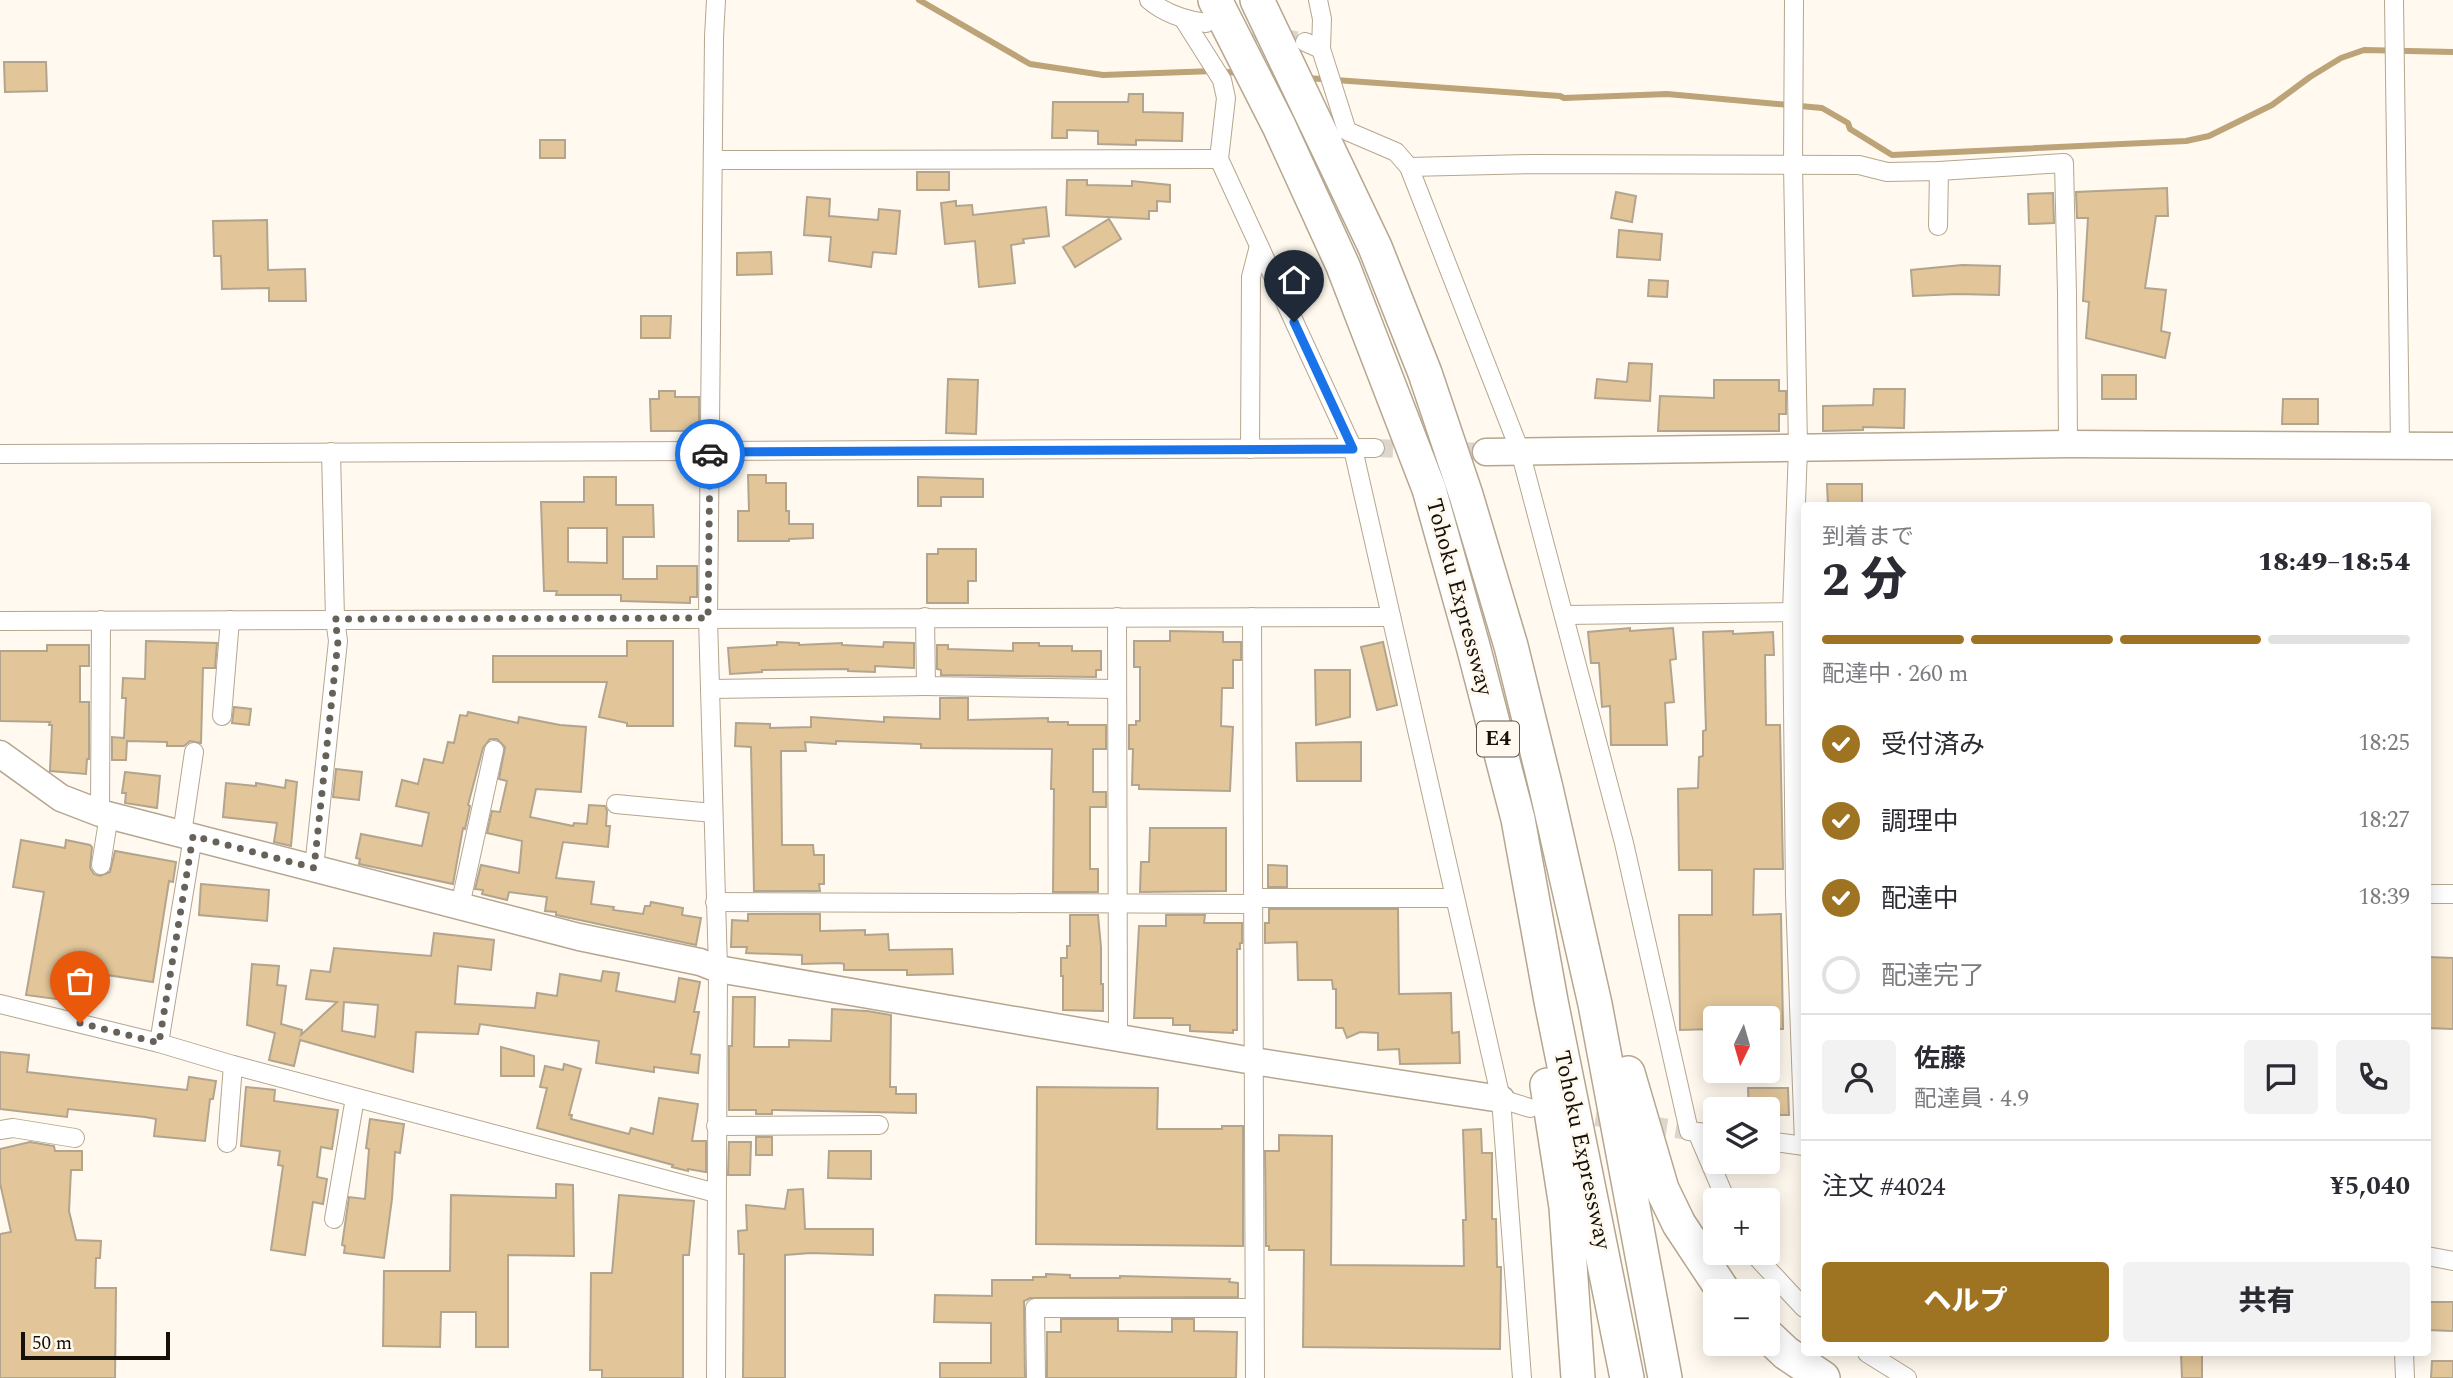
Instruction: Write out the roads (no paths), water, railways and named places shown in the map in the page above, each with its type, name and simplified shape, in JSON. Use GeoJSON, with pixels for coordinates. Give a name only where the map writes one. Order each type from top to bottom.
{"type":"FeatureCollection","features":[{"type":"Feature","properties":{"kind":"highway","name":"E4"},"geometry":{"type":"LineString","coordinates":[[1257,0],[1303,47]]}},
{"type":"Feature","properties":{"kind":"highway","name":"Tohoku Expressway"},"geometry":{"type":"LineString","coordinates":[[1210,11],[1236,40],[1279,126],[1343,266],[1429,489],[1474,646],[1518,819],[1551,1001],[1627,1378]]}},
{"type":"Feature","properties":{"kind":"highway","name":"Tohoku Expressway"},"geometry":{"type":"LineString","coordinates":[[1303,47],[1321,136],[1375,247],[1425,373],[1466,495],[1511,646],[1595,1004],[1665,1378]]}},
{"type":"Feature","properties":{"kind":"highway"},"geometry":{"type":"LineString","coordinates":[[1474,646],[1535,1000],[1566,1207],[1578,1378]]}},
{"type":"Feature","properties":{"kind":"highway"},"geometry":{"type":"LineString","coordinates":[[1511,646],[1572,817],[1611,1001],[1638,1111],[1662,1189],[1679,1224],[1715,1279]]}},
{"type":"Feature","properties":{"kind":"highway"},"geometry":{"type":"LineString","coordinates":[[1780,1347],[1823,1378]]}},
{"type":"Feature","properties":{"kind":"street"},"geometry":{"type":"LineString","coordinates":[[716,0],[708,618],[718,969],[716,1378]]}},
{"type":"Feature","properties":{"kind":"street"},"geometry":{"type":"LineString","coordinates":[[1149,0],[1156,7],[1184,20],[1222,80],[1226,99],[1219,159],[1353,449],[1501,1099],[1522,1378]]}},
{"type":"Feature","properties":{"kind":"street"},"geometry":{"type":"LineString","coordinates":[[1318,0],[1322,19],[1303,47],[1347,131],[1396,152],[1409,167],[1520,451],[1624,843],[1689,1131],[1703,1133]]}},
{"type":"Feature","properties":{"kind":"street"},"geometry":{"type":"LineString","coordinates":[[1794,0],[1793,165],[1798,448],[1792,612],[1801,995]]}},
{"type":"Feature","properties":{"kind":"street"},"geometry":{"type":"LineString","coordinates":[[2394,0],[2400,445]]}},
{"type":"Feature","properties":{"kind":"street"},"geometry":{"type":"LineString","coordinates":[[1184,20],[1210,11]]}},
{"type":"Feature","properties":{"kind":"street"},"geometry":{"type":"LineString","coordinates":[[713,160],[1219,159]]}},
{"type":"Feature","properties":{"kind":"street"},"geometry":{"type":"LineString","coordinates":[[1409,167],[1531,164],[1859,164],[1887,172],[2064,163],[2068,444]]}},
{"type":"Feature","properties":{"kind":"street"},"geometry":{"type":"LineString","coordinates":[[1938,226],[1939,171]]}},
{"type":"Feature","properties":{"kind":"street"},"geometry":{"type":"LineString","coordinates":[[1250,449],[1251,277],[1259,246]]}},
{"type":"Feature","properties":{"kind":"street"},"geometry":{"type":"LineString","coordinates":[[1486,452],[2068,444],[2453,446]]}},
{"type":"Feature","properties":{"kind":"street"},"geometry":{"type":"LineString","coordinates":[[0,454],[1375,448]]}},
{"type":"Feature","properties":{"kind":"street"},"geometry":{"type":"LineString","coordinates":[[314,868],[338,641],[335,619],[331,452]]}},
{"type":"Feature","properties":{"kind":"street"},"geometry":{"type":"LineString","coordinates":[[1565,615],[1792,612]]}},
{"type":"Feature","properties":{"kind":"street"},"geometry":{"type":"LineString","coordinates":[[925,617],[926,686]]}},
{"type":"Feature","properties":{"kind":"street"},"geometry":{"type":"LineString","coordinates":[[1117,617],[1118,1037]]}},
{"type":"Feature","properties":{"kind":"street"},"geometry":{"type":"LineString","coordinates":[[1252,617],[1255,1378]]}},
{"type":"Feature","properties":{"kind":"street"},"geometry":{"type":"LineString","coordinates":[[0,621],[1391,617]]}},
{"type":"Feature","properties":{"kind":"street"},"geometry":{"type":"LineString","coordinates":[[101,865],[105,814],[102,620]]}},
{"type":"Feature","properties":{"kind":"street"},"geometry":{"type":"LineString","coordinates":[[222,716],[230,620]]}},
{"type":"Feature","properties":{"kind":"street"},"geometry":{"type":"LineString","coordinates":[[710,689],[926,686],[1116,690]]}},
{"type":"Feature","properties":{"kind":"street"},"geometry":{"type":"LineString","coordinates":[[460,906],[495,750]]}},
{"type":"Feature","properties":{"kind":"street"},"geometry":{"type":"LineString","coordinates":[[159,1043],[188,835],[194,751]]}},
{"type":"Feature","properties":{"kind":"street"},"geometry":{"type":"LineString","coordinates":[[0,754],[61,798],[105,814],[579,937],[700,962],[718,969],[1253,1061],[1501,1099],[1530,1108]]}},
{"type":"Feature","properties":{"kind":"street"},"geometry":{"type":"LineString","coordinates":[[616,804],[713,813]]}},
{"type":"Feature","properties":{"kind":"street"},"geometry":{"type":"LineString","coordinates":[[2431,894],[2453,894]]}},
{"type":"Feature","properties":{"kind":"street"},"geometry":{"type":"LineString","coordinates":[[715,902],[1117,904],[1454,898]]}},
{"type":"Feature","properties":{"kind":"street"},"geometry":{"type":"LineString","coordinates":[[0,1004],[159,1043],[355,1098],[716,1193]]}},
{"type":"Feature","properties":{"kind":"street"},"geometry":{"type":"LineString","coordinates":[[227,1143],[233,1065]]}},
{"type":"Feature","properties":{"kind":"street"},"geometry":{"type":"LineString","coordinates":[[334,1219],[355,1098]]}},
{"type":"Feature","properties":{"kind":"street"},"geometry":{"type":"LineString","coordinates":[[716,1126],[879,1125]]}},
{"type":"Feature","properties":{"kind":"street"},"geometry":{"type":"LineString","coordinates":[[0,1130],[13,1128],[75,1138]]}},
{"type":"Feature","properties":{"kind":"street"},"geometry":{"type":"LineString","coordinates":[[1780,1142],[1801,1145]]}},
{"type":"Feature","properties":{"kind":"street"},"geometry":{"type":"LineString","coordinates":[[2431,1256],[2453,1261]]}},
{"type":"Feature","properties":{"kind":"street"},"geometry":{"type":"LineString","coordinates":[[1764,1265],[1801,1305]]}},
{"type":"Feature","properties":{"kind":"street"},"geometry":{"type":"LineString","coordinates":[[1036,1378],[1035,1308],[1254,1308]]}},
{"type":"Feature","properties":{"kind":"street"},"geometry":{"type":"LineString","coordinates":[[1872,1356],[1908,1378]]}},
{"type":"Feature","properties":{"kind":"street"},"geometry":{"type":"LineString","coordinates":[[2404,1356],[2405,1378]]}},
{"type":"Feature","properties":{"kind":"waterway"},"geometry":{"type":"LineString","coordinates":[[919,0],[1030,64],[1103,75],[1214,71],[1240,73]]}},
{"type":"Feature","properties":{"kind":"waterway"},"geometry":{"type":"LineString","coordinates":[[1307,78],[1564,98],[1667,94],[1822,108],[1892,155],[2186,141],[2209,136],[2272,105],[2341,58],[2364,50],[2453,52]]}},
{"type":"Feature","properties":{"kind":"tunnel"},"geometry":{"type":"LineString","coordinates":[[1226,27],[1305,42]]}},
{"type":"Feature","properties":{"kind":"tunnel"},"geometry":{"type":"LineString","coordinates":[[1375,448],[1486,452]]}},
{"type":"Feature","properties":{"kind":"tunnel"},"geometry":{"type":"LineString","coordinates":[[1569,1113],[1689,1131]]}}]}
